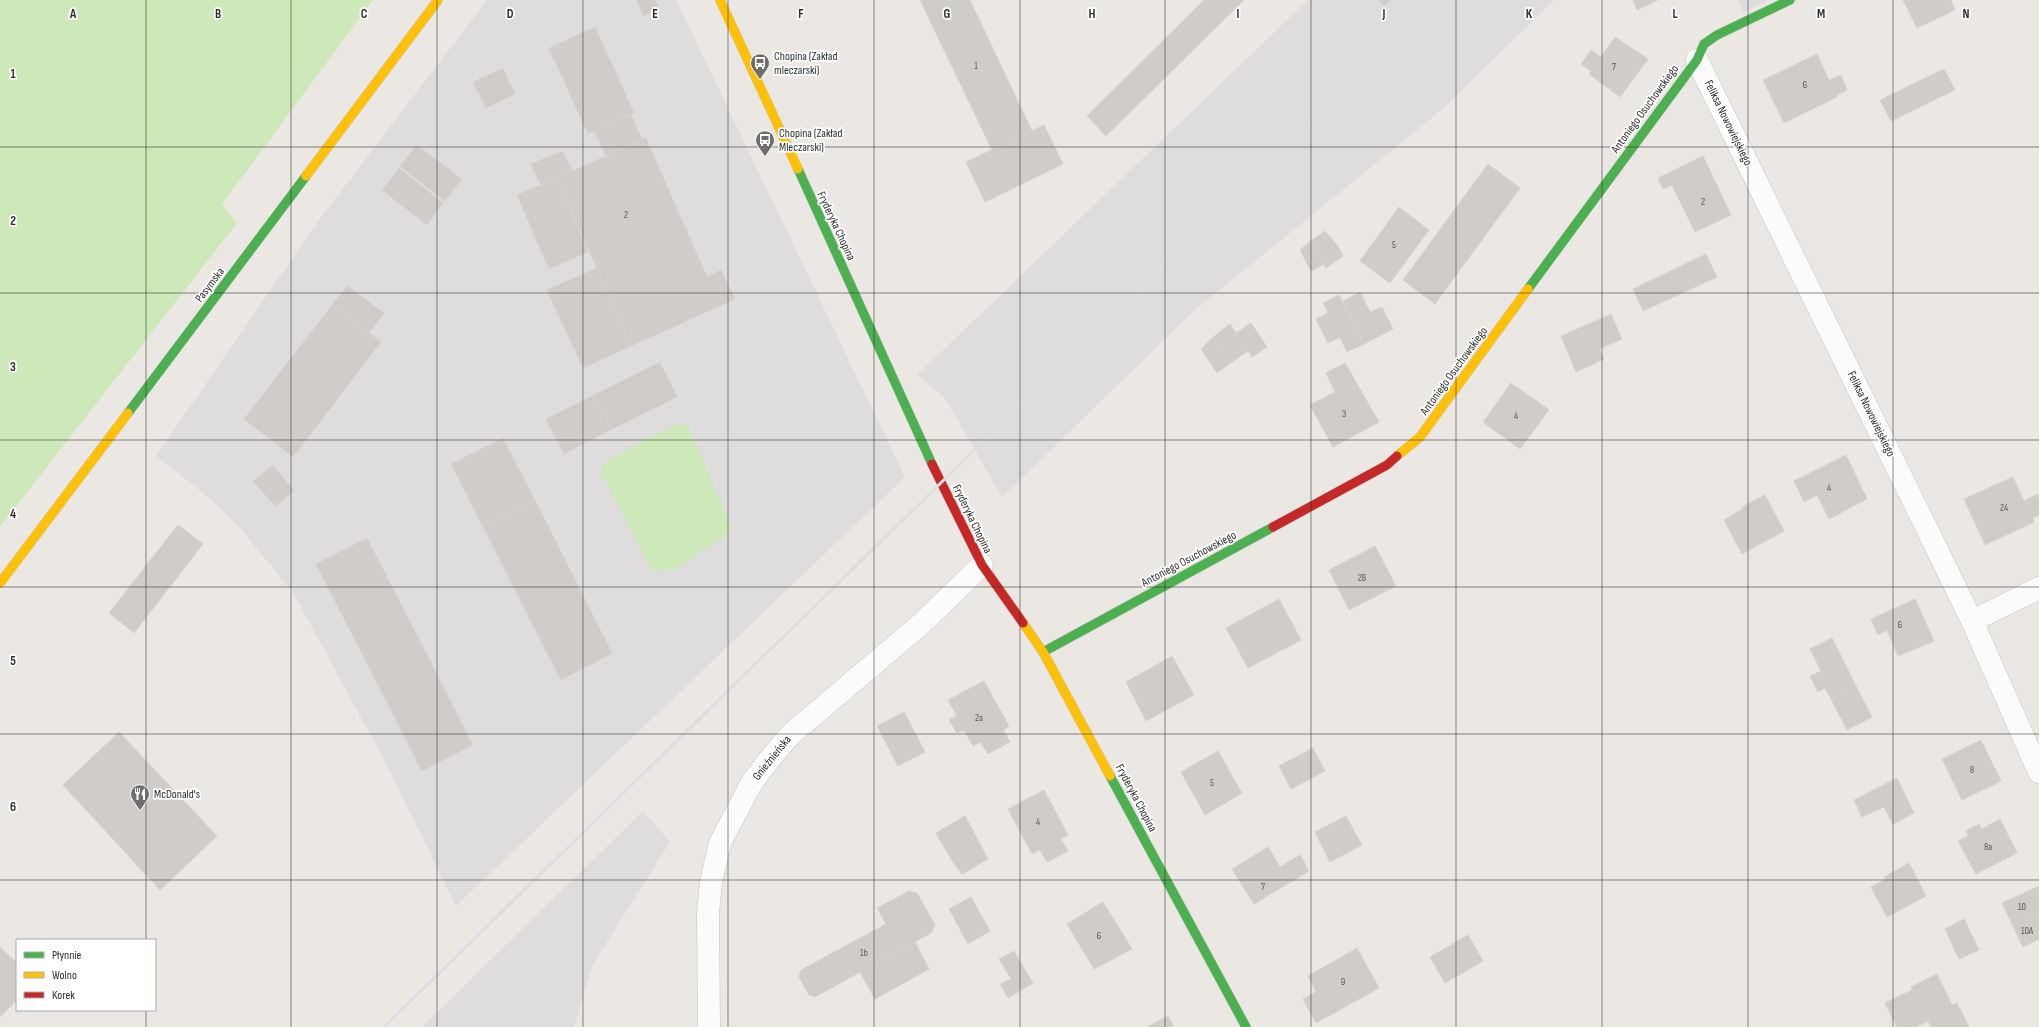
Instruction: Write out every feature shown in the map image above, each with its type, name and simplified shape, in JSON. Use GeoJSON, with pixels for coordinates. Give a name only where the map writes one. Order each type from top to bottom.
{"type":"FeatureCollection","features":[{"type":"Feature","properties":{"kind":"street","name":"Pasymska"},"geometry":{"type":"LineString","coordinates":[[0,583],[438,0]]}},
{"type":"Feature","properties":{"kind":"street","name":"Fryderyka Chopina"},"geometry":{"type":"LineString","coordinates":[[720,0],[941,483],[982,565],[1042,652],[1246,1027]]}},
{"type":"Feature","properties":{"kind":"street","name":"Antoniego Osuchowskiego"},"geometry":{"type":"LineString","coordinates":[[1042,652],[1387,466],[1420,437],[1697,60],[1704,44],[1717,35],[1790,0]]}},
{"type":"Feature","properties":{"kind":"street","name":"Feliksa Nowowiejskiego"},"geometry":{"type":"LineString","coordinates":[[1697,60],[1972,621],[2039,772]]}},
{"type":"Feature","properties":{"kind":"street","name":"Gnieźnieńska"},"geometry":{"type":"LineString","coordinates":[[709,1027],[708,913],[711,882],[720,843],[751,784],[768,760],[790,735],[921,624],[982,565]]}},
{"type":"Feature","properties":{"kind":"street"},"geometry":{"type":"LineString","coordinates":[[1972,621],[2039,588]]}},
{"type":"Feature","properties":{"kind":"shaded area"},"geometry":{"type":"Polygon","coordinates":[[[487,0],[676,0],[905,477],[456,906],[384,760],[294,594],[240,528],[206,495],[156,456],[316,224],[487,0]]]}},
{"type":"Feature","properties":{"kind":"shaded area"},"geometry":{"type":"Polygon","coordinates":[[[1308,0],[1554,0],[1444,108],[1196,309],[1002,497],[944,397],[917,375],[1308,0]]]}},
{"type":"Feature","properties":{"kind":"shaded area"},"geometry":{"type":"Polygon","coordinates":[[[1737,0],[1768,0],[1744,12],[1737,0]]]}},
{"type":"Feature","properties":{"kind":"shaded area"},"geometry":{"type":"Polygon","coordinates":[[[643,811],[670,842],[593,964],[574,1027],[422,1027],[643,811]]]}},
{"type":"Feature","properties":{"kind":"green space"},"geometry":{"type":"Polygon","coordinates":[[[0,0],[373,0],[222,204],[237,223],[0,527],[0,0]]]}},
{"type":"Feature","properties":{"kind":"green space"},"geometry":{"type":"Polygon","coordinates":[[[683,423],[688,426],[732,527],[727,535],[674,570],[652,571],[605,480],[600,478],[604,464],[643,440],[683,423]]]}},
{"type":"Feature","properties":{"kind":"building"},"geometry":{"type":"Polygon","coordinates":[[[637,0],[655,0],[659,9],[643,16],[637,0]]]}},
{"type":"Feature","properties":{"kind":"building"},"geometry":{"type":"Polygon","coordinates":[[[920,0],[970,0],[1032,131],[992,150],[920,0]]]}},
{"type":"Feature","properties":{"kind":"building"},"geometry":{"type":"Polygon","coordinates":[[[1204,0],[1244,0],[1106,136],[1087,116],[1204,0]]]}},
{"type":"Feature","properties":{"kind":"building"},"geometry":{"type":"Polygon","coordinates":[[[1379,0],[1391,0],[1384,6],[1379,0]]]}},
{"type":"Feature","properties":{"kind":"building"},"geometry":{"type":"Polygon","coordinates":[[[1633,0],[1658,0],[1637,10],[1633,0]]]}},
{"type":"Feature","properties":{"kind":"building"},"geometry":{"type":"Polygon","coordinates":[[[1903,0],[1951,0],[1955,10],[1917,28],[1903,0]]]}},
{"type":"Feature","properties":{"kind":"building"},"geometry":{"type":"Polygon","coordinates":[[[595,27],[634,113],[588,134],[549,48],[595,27]]]}},
{"type":"Feature","properties":{"kind":"building"},"geometry":{"type":"Polygon","coordinates":[[[1615,37],[1648,59],[1620,97],[1589,74],[1591,71],[1581,64],[1591,50],[1601,57],[1615,37]]]}},
{"type":"Feature","properties":{"kind":"building"},"geometry":{"type":"Polygon","coordinates":[[[1817,54],[1829,80],[1841,75],[1847,90],[1837,95],[1837,97],[1784,123],[1763,80],[1817,54]]]}},
{"type":"Feature","properties":{"kind":"building"},"geometry":{"type":"Polygon","coordinates":[[[503,68],[515,94],[486,108],[473,82],[503,68]]]}},
{"type":"Feature","properties":{"kind":"building"},"geometry":{"type":"Polygon","coordinates":[[[1944,69],[1955,90],[1891,121],[1880,100],[1944,69]]]}},
{"type":"Feature","properties":{"kind":"building"},"geometry":{"type":"Polygon","coordinates":[[[631,115],[642,139],[606,156],[595,131],[631,115]]]}},
{"type":"Feature","properties":{"kind":"building"},"geometry":{"type":"Polygon","coordinates":[[[1044,125],[1063,164],[985,202],[966,162],[1044,125]]]}},
{"type":"Feature","properties":{"kind":"building"},"geometry":{"type":"Polygon","coordinates":[[[646,138],[707,277],[721,270],[735,299],[631,346],[557,178],[646,138]]]}},
{"type":"Feature","properties":{"kind":"building"},"geometry":{"type":"Polygon","coordinates":[[[417,145],[462,179],[445,201],[400,166],[417,145]]]}},
{"type":"Feature","properties":{"kind":"building"},"geometry":{"type":"Polygon","coordinates":[[[562,151],[573,171],[541,185],[531,164],[562,151]]]}},
{"type":"Feature","properties":{"kind":"building"},"geometry":{"type":"Polygon","coordinates":[[[1703,156],[1731,215],[1695,232],[1672,185],[1663,189],[1658,178],[1703,156]]]}},
{"type":"Feature","properties":{"kind":"building"},"geometry":{"type":"Polygon","coordinates":[[[1488,164],[1520,188],[1435,304],[1403,280],[1488,164]]]}},
{"type":"Feature","properties":{"kind":"building"},"geometry":{"type":"Polygon","coordinates":[[[399,168],[443,203],[427,225],[382,190],[399,168]]]}},
{"type":"Feature","properties":{"kind":"building"},"geometry":{"type":"Polygon","coordinates":[[[557,178],[588,252],[549,269],[517,195],[557,178]]]}},
{"type":"Feature","properties":{"kind":"building"},"geometry":{"type":"Polygon","coordinates":[[[1399,207],[1429,230],[1390,283],[1360,261],[1399,207]]]}},
{"type":"Feature","properties":{"kind":"building"},"geometry":{"type":"Polygon","coordinates":[[[1325,231],[1338,246],[1343,256],[1326,268],[1312,240],[1325,231]]]}},
{"type":"Feature","properties":{"kind":"building"},"geometry":{"type":"Polygon","coordinates":[[[1312,240],[1324,264],[1311,271],[1300,250],[1312,240]]]}},
{"type":"Feature","properties":{"kind":"building"},"geometry":{"type":"Polygon","coordinates":[[[1706,254],[1717,277],[1643,311],[1633,289],[1706,254]]]}},
{"type":"Feature","properties":{"kind":"building"},"geometry":{"type":"Polygon","coordinates":[[[597,268],[631,346],[583,368],[547,290],[597,268]]]}},
{"type":"Feature","properties":{"kind":"building"},"geometry":{"type":"Polygon","coordinates":[[[347,286],[384,313],[369,333],[332,305],[347,286]]]}},
{"type":"Feature","properties":{"kind":"building"},"geometry":{"type":"Polygon","coordinates":[[[1360,292],[1370,312],[1382,307],[1393,329],[1364,344],[1343,301],[1360,292]]]}},
{"type":"Feature","properties":{"kind":"building"},"geometry":{"type":"Polygon","coordinates":[[[1339,295],[1364,344],[1347,352],[1340,337],[1328,343],[1316,319],[1328,313],[1323,303],[1339,295]]]}},
{"type":"Feature","properties":{"kind":"building"},"geometry":{"type":"Polygon","coordinates":[[[332,305],[381,342],[293,457],[244,419],[332,305]]]}},
{"type":"Feature","properties":{"kind":"building"},"geometry":{"type":"Polygon","coordinates":[[[1611,314],[1622,339],[1599,349],[1604,359],[1576,372],[1561,336],[1611,314]]]}},
{"type":"Feature","properties":{"kind":"building"},"geometry":{"type":"Polygon","coordinates":[[[1251,323],[1267,347],[1252,357],[1236,333],[1251,323]]]}},
{"type":"Feature","properties":{"kind":"building"},"geometry":{"type":"Polygon","coordinates":[[[1230,324],[1248,351],[1229,364],[1212,338],[1230,324]]]}},
{"type":"Feature","properties":{"kind":"building"},"geometry":{"type":"Polygon","coordinates":[[[1212,338],[1229,364],[1217,373],[1201,349],[1212,338]]]}},
{"type":"Feature","properties":{"kind":"building"},"geometry":{"type":"Polygon","coordinates":[[[660,362],[677,397],[612,429],[594,395],[660,362]]]}},
{"type":"Feature","properties":{"kind":"building"},"geometry":{"type":"Polygon","coordinates":[[[1345,363],[1379,422],[1333,447],[1310,405],[1335,392],[1326,373],[1345,363]]]}},
{"type":"Feature","properties":{"kind":"building"},"geometry":{"type":"Polygon","coordinates":[[[1511,383],[1549,410],[1520,449],[1483,422],[1511,383]]]}},
{"type":"Feature","properties":{"kind":"building"},"geometry":{"type":"Polygon","coordinates":[[[594,395],[612,429],[564,454],[546,419],[594,395]]]}},
{"type":"Feature","properties":{"kind":"building"},"geometry":{"type":"Polygon","coordinates":[[[503,438],[535,500],[482,525],[451,464],[503,438]]]}},
{"type":"Feature","properties":{"kind":"building"},"geometry":{"type":"Polygon","coordinates":[[[1846,455],[1867,499],[1829,519],[1817,495],[1804,502],[1794,481],[1846,455]]]}},
{"type":"Feature","properties":{"kind":"building"},"geometry":{"type":"Polygon","coordinates":[[[273,465],[294,491],[275,506],[253,481],[273,465]]]}},
{"type":"Feature","properties":{"kind":"building"},"geometry":{"type":"Polygon","coordinates":[[[2013,477],[2024,501],[2037,494],[2039,499],[2039,515],[2033,518],[2034,522],[1985,545],[1964,499],[2013,477]]]}},
{"type":"Feature","properties":{"kind":"building"},"geometry":{"type":"Polygon","coordinates":[[[1765,495],[1784,531],[1742,554],[1724,520],[1743,509],[1742,507],[1765,495]]]}},
{"type":"Feature","properties":{"kind":"building"},"geometry":{"type":"Polygon","coordinates":[[[535,500],[612,653],[561,680],[482,525],[535,500]]]}},
{"type":"Feature","properties":{"kind":"building"},"geometry":{"type":"Polygon","coordinates":[[[178,525],[203,544],[134,633],[109,613],[178,525]]]}},
{"type":"Feature","properties":{"kind":"building"},"geometry":{"type":"Polygon","coordinates":[[[367,538],[473,745],[422,771],[316,564],[367,538]]]}},
{"type":"Feature","properties":{"kind":"building"},"geometry":{"type":"Polygon","coordinates":[[[1375,546],[1396,586],[1349,610],[1329,570],[1375,546]]]}},
{"type":"Feature","properties":{"kind":"building"},"geometry":{"type":"Polygon","coordinates":[[[1279,599],[1301,640],[1248,668],[1226,628],[1279,599]]]}},
{"type":"Feature","properties":{"kind":"building"},"geometry":{"type":"Polygon","coordinates":[[[1915,599],[1934,641],[1898,656],[1887,630],[1878,635],[1871,619],[1915,599]]]}},
{"type":"Feature","properties":{"kind":"building"},"geometry":{"type":"Polygon","coordinates":[[[1832,638],[1856,686],[1831,699],[1825,688],[1818,692],[1810,676],[1821,671],[1810,649],[1832,638]]]}},
{"type":"Feature","properties":{"kind":"building"},"geometry":{"type":"Polygon","coordinates":[[[1172,656],[1194,695],[1146,721],[1126,682],[1172,656]]]}},
{"type":"Feature","properties":{"kind":"building"},"geometry":{"type":"Polygon","coordinates":[[[984,681],[1009,726],[1003,730],[1010,742],[988,754],[980,742],[973,746],[964,730],[957,733],[949,720],[957,716],[948,700],[984,681]]]}},
{"type":"Feature","properties":{"kind":"building"},"geometry":{"type":"Polygon","coordinates":[[[1856,686],[1872,717],[1847,730],[1831,699],[1856,686]]]}},
{"type":"Feature","properties":{"kind":"building"},"geometry":{"type":"Polygon","coordinates":[[[904,712],[925,752],[898,766],[877,726],[904,712]]]}},
{"type":"Feature","properties":{"kind":"building","name":"McDonald's"},"geometry":{"type":"Polygon","coordinates":[[[119,732],[217,836],[160,890],[63,785],[119,732]]]}},
{"type":"Feature","properties":{"kind":"building"},"geometry":{"type":"Polygon","coordinates":[[[1981,740],[2001,781],[1962,800],[1942,759],[1981,740]]]}},
{"type":"Feature","properties":{"kind":"building"},"geometry":{"type":"Polygon","coordinates":[[[1313,748],[1325,771],[1291,789],[1279,766],[1313,748]]]}},
{"type":"Feature","properties":{"kind":"building"},"geometry":{"type":"Polygon","coordinates":[[[1218,751],[1242,793],[1205,815],[1181,772],[1218,751]]]}},
{"type":"Feature","properties":{"kind":"building"},"geometry":{"type":"Polygon","coordinates":[[[1897,778],[1914,813],[1893,824],[1884,807],[1862,817],[1854,800],[1897,778]]]}},
{"type":"Feature","properties":{"kind":"building"},"geometry":{"type":"Polygon","coordinates":[[[1044,790],[1068,835],[1061,839],[1068,851],[1047,862],[1040,850],[1032,854],[1008,809],[1044,790]]]}},
{"type":"Feature","properties":{"kind":"building"},"geometry":{"type":"Polygon","coordinates":[[[965,816],[988,859],[962,874],[952,861],[936,833],[965,816]]]}},
{"type":"Feature","properties":{"kind":"building"},"geometry":{"type":"Polygon","coordinates":[[[1346,816],[1362,845],[1330,862],[1315,832],[1346,816]]]}},
{"type":"Feature","properties":{"kind":"building"},"geometry":{"type":"Polygon","coordinates":[[[2000,819],[2017,853],[1976,874],[1958,841],[1968,836],[1966,831],[1979,824],[1982,829],[2000,819]]]}},
{"type":"Feature","properties":{"kind":"building"},"geometry":{"type":"Polygon","coordinates":[[[1268,847],[1280,867],[1300,855],[1309,871],[1254,904],[1232,869],[1268,847]]]}},
{"type":"Feature","properties":{"kind":"building"},"geometry":{"type":"Polygon","coordinates":[[[1909,863],[1926,896],[1887,917],[1871,887],[1886,879],[1884,877],[1909,863]]]}},
{"type":"Feature","properties":{"kind":"building"},"geometry":{"type":"Polygon","coordinates":[[[2039,886],[2039,911],[2012,924],[2002,903],[2039,886]]]}},
{"type":"Feature","properties":{"kind":"building"},"geometry":{"type":"Polygon","coordinates":[[[909,891],[917,893],[935,925],[931,933],[815,997],[809,995],[799,977],[801,970],[886,924],[877,908],[909,891]]]}},
{"type":"Feature","properties":{"kind":"building"},"geometry":{"type":"Polygon","coordinates":[[[971,897],[990,931],[968,944],[949,909],[971,897]]]}},
{"type":"Feature","properties":{"kind":"building"},"geometry":{"type":"Polygon","coordinates":[[[1103,902],[1132,949],[1094,969],[1067,924],[1103,902]]]}},
{"type":"Feature","properties":{"kind":"building"},"geometry":{"type":"Polygon","coordinates":[[[2039,911],[2039,939],[2023,947],[2012,924],[2039,911]]]}},
{"type":"Feature","properties":{"kind":"building"},"geometry":{"type":"Polygon","coordinates":[[[1964,919],[1979,950],[1959,959],[1945,929],[1964,919]]]}},
{"type":"Feature","properties":{"kind":"building"},"geometry":{"type":"Polygon","coordinates":[[[1468,935],[1483,961],[1445,983],[1430,957],[1468,935]]]}},
{"type":"Feature","properties":{"kind":"building"},"geometry":{"type":"Polygon","coordinates":[[[915,942],[929,969],[875,999],[860,972],[915,942]]]}},
{"type":"Feature","properties":{"kind":"building"},"geometry":{"type":"Polygon","coordinates":[[[0,947],[16,962],[16,1001],[0,1017],[0,947]]]}},
{"type":"Feature","properties":{"kind":"building"},"geometry":{"type":"Polygon","coordinates":[[[1357,948],[1379,988],[1316,1023],[1303,999],[1316,992],[1308,976],[1357,948]]]}},
{"type":"Feature","properties":{"kind":"building"},"geometry":{"type":"Polygon","coordinates":[[[1014,951],[1033,983],[1008,998],[1000,984],[1011,979],[999,959],[1014,951]]]}},
{"type":"Feature","properties":{"kind":"building"},"geometry":{"type":"Polygon","coordinates":[[[1937,974],[1952,1005],[1957,1003],[1969,1027],[1931,1027],[1928,1021],[1916,1027],[1897,1027],[1885,1003],[1912,990],[1911,987],[1937,974]]]}},
{"type":"Feature","properties":{"kind":"building"},"geometry":{"type":"Polygon","coordinates":[[[1168,1016],[1174,1027],[1147,1027],[1168,1016]]]}},
{"type":"Feature","properties":{"kind":"railway"},"geometry":{"type":"LineString","coordinates":[[384,1027],[1435,0]]}},
{"type":"Feature","properties":{"kind":"traffic: fast"},"geometry":{"type":"LineString","coordinates":[[1528,289],[1697,60],[1704,44],[1717,35],[1790,0]]}},
{"type":"Feature","properties":{"kind":"traffic: fast"},"geometry":{"type":"LineString","coordinates":[[798,169],[932,464]]}},
{"type":"Feature","properties":{"kind":"traffic: fast"},"geometry":{"type":"LineString","coordinates":[[128,413],[306,176]]}},
{"type":"Feature","properties":{"kind":"traffic: fast"},"geometry":{"type":"LineString","coordinates":[[1043,652],[1273,527]]}},
{"type":"Feature","properties":{"kind":"traffic: fast"},"geometry":{"type":"LineString","coordinates":[[1110,776],[1246,1027]]}},
{"type":"Feature","properties":{"kind":"traffic: slow"},"geometry":{"type":"LineString","coordinates":[[306,176],[438,0]]}},
{"type":"Feature","properties":{"kind":"traffic: slow"},"geometry":{"type":"LineString","coordinates":[[720,0],[798,169]]}},
{"type":"Feature","properties":{"kind":"traffic: slow"},"geometry":{"type":"LineString","coordinates":[[1397,456],[1420,437],[1528,289]]}},
{"type":"Feature","properties":{"kind":"traffic: slow"},"geometry":{"type":"LineString","coordinates":[[0,583],[128,413]]}},
{"type":"Feature","properties":{"kind":"traffic: slow"},"geometry":{"type":"LineString","coordinates":[[1023,623],[1043,652],[1110,776]]}},
{"type":"Feature","properties":{"kind":"traffic: jam"},"geometry":{"type":"LineString","coordinates":[[1273,527],[1387,465],[1397,456]]}},
{"type":"Feature","properties":{"kind":"traffic: jam"},"geometry":{"type":"LineString","coordinates":[[932,464],[982,565],[1023,623]]}},
{"type":"Feature","properties":{"kind":"place","name":"Chopina (Zakład mleczarski)"},"geometry":{"type":"Point","coordinates":[760,80]}},
{"type":"Feature","properties":{"kind":"place","name":"Chopina (Zakład Mleczarski)"},"geometry":{"type":"Point","coordinates":[765,157]}},
{"type":"Feature","properties":{"kind":"place","name":"McDonald's"},"geometry":{"type":"Point","coordinates":[140,811]}}]}
